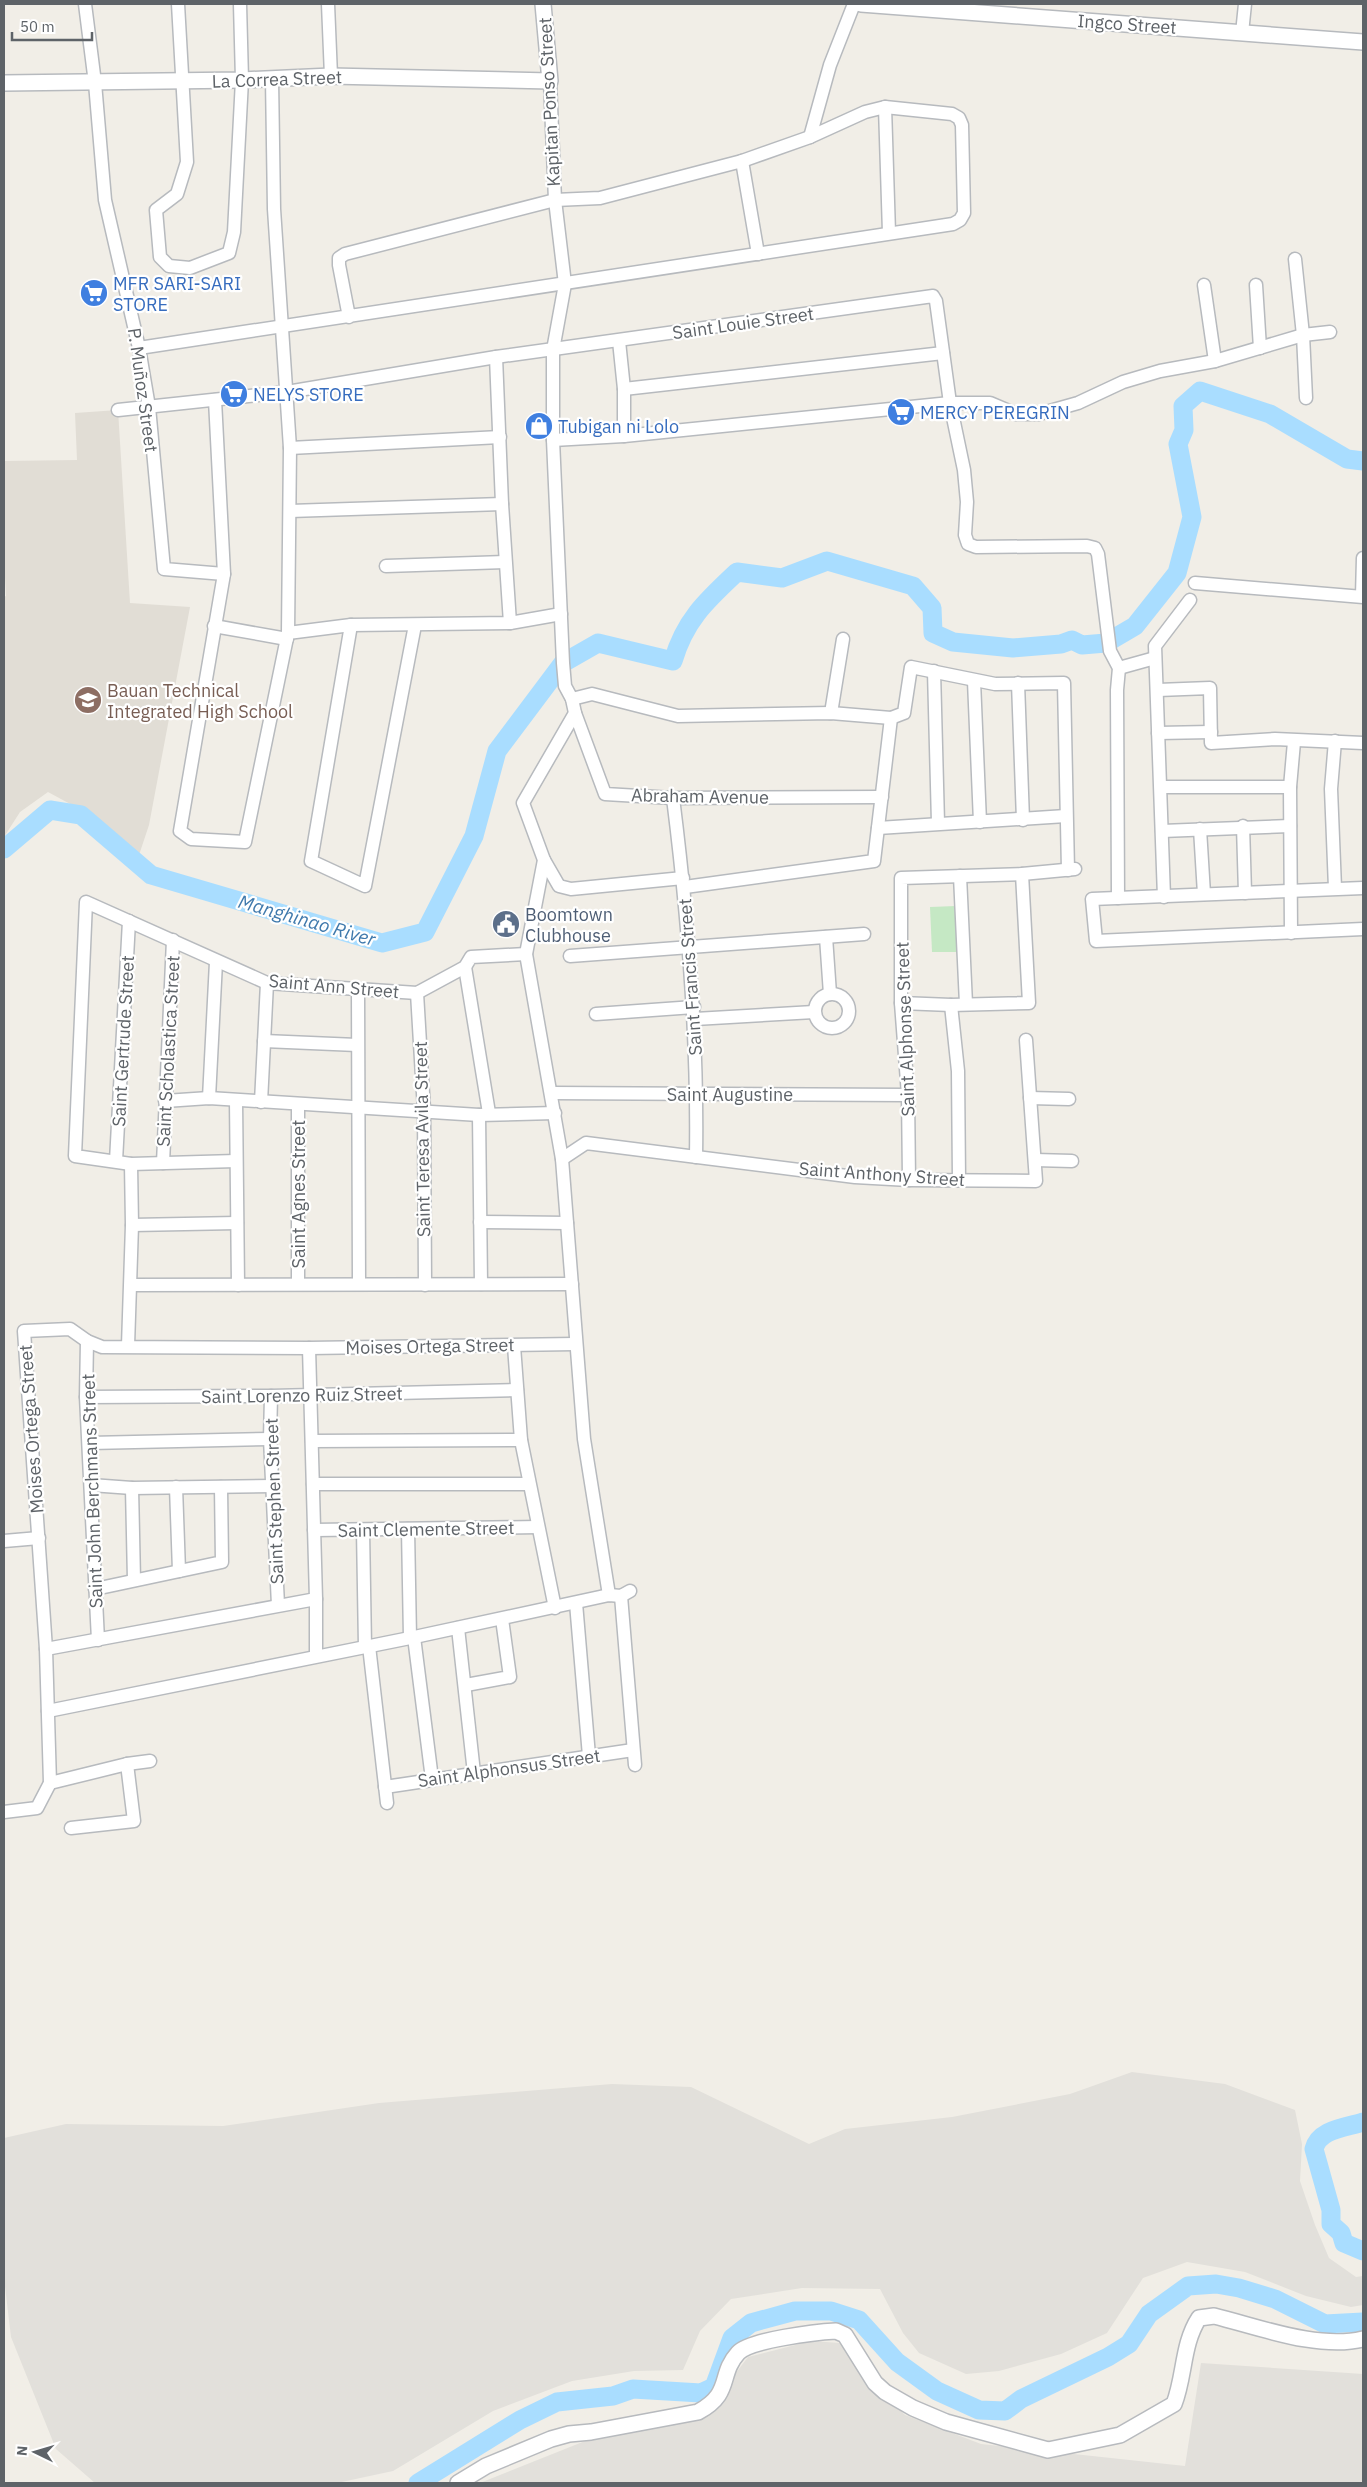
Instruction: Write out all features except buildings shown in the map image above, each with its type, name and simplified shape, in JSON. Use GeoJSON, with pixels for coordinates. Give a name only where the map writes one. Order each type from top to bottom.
{"type":"FeatureCollection","features":[{"type":"Feature","properties":{"kind":"street","name":"P. Muñoz Street"},"geometry":{"type":"LineString","coordinates":[[85,4],[95,83],[106,200],[139,348],[149,407],[164,569],[224,574]]}},
{"type":"Feature","properties":{"kind":"street"},"geometry":{"type":"LineString","coordinates":[[178,4],[187,162],[177,194],[156,210],[160,257],[169,266],[190,268],[229,254],[234,232],[242,80],[240,4]]}},
{"type":"Feature","properties":{"kind":"street"},"geometry":{"type":"LineString","coordinates":[[328,4],[330,76]]}},
{"type":"Feature","properties":{"kind":"street","name":"Kapitan Ponso Street"},"geometry":{"type":"LineString","coordinates":[[543,4],[550,81],[555,200],[565,284],[553,350],[560,614],[565,686],[572,698],[575,713]]}},
{"type":"Feature","properties":{"kind":"street"},"geometry":{"type":"LineString","coordinates":[[810,137],[830,65],[854,4]]}},
{"type":"Feature","properties":{"kind":"street","name":"Ingco Street"},"geometry":{"type":"LineString","coordinates":[[861,4],[1363,42]]}},
{"type":"Feature","properties":{"kind":"street"},"geometry":{"type":"LineString","coordinates":[[1242,33],[1245,4]]}},
{"type":"Feature","properties":{"kind":"street","name":"La Correa Street"},"geometry":{"type":"LineString","coordinates":[[4,83],[242,80],[330,76],[550,81]]}},
{"type":"Feature","properties":{"kind":"street"},"geometry":{"type":"LineString","coordinates":[[215,400],[224,574],[180,831],[191,838],[245,842],[287,636],[290,448],[274,209],[272,78]]}},
{"type":"Feature","properties":{"kind":"street"},"geometry":{"type":"LineString","coordinates":[[884,107],[889,233]]}},
{"type":"Feature","properties":{"kind":"street"},"geometry":{"type":"LineString","coordinates":[[139,348],[349,317],[953,224],[960,220],[964,213],[962,125],[959,118],[952,114],[884,107],[865,112],[810,137],[742,161],[600,198],[555,200],[345,254],[340,258],[338,265],[349,317]]}},
{"type":"Feature","properties":{"kind":"street"},"geometry":{"type":"LineString","coordinates":[[742,161],[758,254]]}},
{"type":"Feature","properties":{"kind":"street"},"geometry":{"type":"LineString","coordinates":[[1295,259],[1303,336],[1306,398]]}},
{"type":"Feature","properties":{"kind":"street"},"geometry":{"type":"LineString","coordinates":[[1256,285],[1260,348]]}},
{"type":"Feature","properties":{"kind":"street"},"geometry":{"type":"LineString","coordinates":[[1204,286],[1215,361]]}},
{"type":"Feature","properties":{"kind":"street","name":"Saint Louie Street"},"geometry":{"type":"LineString","coordinates":[[118,410],[287,392],[496,357],[933,296],[936,300],[943,353]]}},
{"type":"Feature","properties":{"kind":"street"},"geometry":{"type":"LineString","coordinates":[[554,440],[624,436],[950,403],[990,403],[1016,414],[1039,414],[1078,403],[1123,382],[1160,371],[1215,361],[1303,336],[1330,332]]}},
{"type":"Feature","properties":{"kind":"street"},"geometry":{"type":"LineString","coordinates":[[619,341],[624,389],[624,436]]}},
{"type":"Feature","properties":{"kind":"street"},"geometry":{"type":"LineString","coordinates":[[624,389],[943,353],[950,403],[964,470],[967,502],[965,535],[968,544],[976,547],[1087,546],[1094,548],[1098,554],[1110,651],[1119,668],[1117,690],[1118,898]]}},
{"type":"Feature","properties":{"kind":"street"},"geometry":{"type":"LineString","coordinates":[[496,357],[505,562],[510,624]]}},
{"type":"Feature","properties":{"kind":"street"},"geometry":{"type":"LineString","coordinates":[[290,448],[500,437]]}},
{"type":"Feature","properties":{"kind":"street"},"geometry":{"type":"LineString","coordinates":[[290,511],[502,504]]}},
{"type":"Feature","properties":{"kind":"street"},"geometry":{"type":"LineString","coordinates":[[1195,583],[1362,596],[1363,549]]}},
{"type":"Feature","properties":{"kind":"street"},"geometry":{"type":"LineString","coordinates":[[386,566],[505,562]]}},
{"type":"Feature","properties":{"kind":"street"},"geometry":{"type":"LineString","coordinates":[[1164,897],[1155,646],[1190,600]]}},
{"type":"Feature","properties":{"kind":"street"},"geometry":{"type":"LineString","coordinates":[[214,626],[287,636],[352,625],[510,624],[560,614]]}},
{"type":"Feature","properties":{"kind":"street"},"geometry":{"type":"LineString","coordinates":[[352,625],[311,861],[365,886],[415,625]]}},
{"type":"Feature","properties":{"kind":"street"},"geometry":{"type":"LineString","coordinates":[[831,712],[843,639]]}},
{"type":"Feature","properties":{"kind":"street"},"geometry":{"type":"LineString","coordinates":[[1119,668],[1155,658]]}},
{"type":"Feature","properties":{"kind":"street"},"geometry":{"type":"LineString","coordinates":[[572,698],[592,694],[678,716],[831,712],[891,718],[904,713],[911,667],[974,681],[1064,683],[1066,816],[1072,869],[1022,874],[960,876],[966,1004]]}},
{"type":"Feature","properties":{"kind":"street"},"geometry":{"type":"LineString","coordinates":[[934,672],[938,823]]}},
{"type":"Feature","properties":{"kind":"street"},"geometry":{"type":"LineString","coordinates":[[974,681],[980,822]]}},
{"type":"Feature","properties":{"kind":"street"},"geometry":{"type":"LineString","coordinates":[[1018,683],[1023,820]]}},
{"type":"Feature","properties":{"kind":"street"},"geometry":{"type":"LineString","coordinates":[[1158,690],[1210,688],[1210,743],[1275,739],[1294,742],[1335,741],[1363,743]]}},
{"type":"Feature","properties":{"kind":"street"},"geometry":{"type":"LineString","coordinates":[[575,713],[523,803],[544,860],[559,886],[570,889],[684,883],[874,861],[891,718]]}},
{"type":"Feature","properties":{"kind":"street","name":"Abraham Avenue"},"geometry":{"type":"LineString","coordinates":[[575,713],[605,794],[673,798],[882,797]]}},
{"type":"Feature","properties":{"kind":"street"},"geometry":{"type":"LineString","coordinates":[[1158,733],[1211,732]]}},
{"type":"Feature","properties":{"kind":"street"},"geometry":{"type":"LineString","coordinates":[[1335,741],[1330,789],[1335,888]]}},
{"type":"Feature","properties":{"kind":"street"},"geometry":{"type":"LineString","coordinates":[[1291,933],[1290,787],[1294,742]]}},
{"type":"Feature","properties":{"kind":"street"},"geometry":{"type":"LineString","coordinates":[[1161,787],[1290,787]]}},
{"type":"Feature","properties":{"kind":"street","name":"Saint Francis Street"},"geometry":{"type":"LineString","coordinates":[[673,798],[691,948],[697,1094],[696,1157]]}},
{"type":"Feature","properties":{"kind":"street"},"geometry":{"type":"LineString","coordinates":[[878,828],[1066,816]]}},
{"type":"Feature","properties":{"kind":"street"},"geometry":{"type":"LineString","coordinates":[[1162,831],[1243,826],[1290,826]]}},
{"type":"Feature","properties":{"kind":"street"},"geometry":{"type":"LineString","coordinates":[[1243,826],[1245,892]]}},
{"type":"Feature","properties":{"kind":"street"},"geometry":{"type":"LineString","coordinates":[[1200,829],[1204,894]]}},
{"type":"Feature","properties":{"kind":"street"},"geometry":{"type":"LineString","coordinates":[[544,860],[526,954],[552,1093],[562,1159],[575,1344],[584,1439],[620,1594],[635,1765]]}},
{"type":"Feature","properties":{"kind":"street"},"geometry":{"type":"LineString","coordinates":[[901,1003],[952,1005],[1029,1003],[1022,874]]}},
{"type":"Feature","properties":{"kind":"street","name":"Saint Alphonse Street"},"geometry":{"type":"LineString","coordinates":[[909,1180],[908,1095],[901,1003],[901,878],[960,876]]}},
{"type":"Feature","properties":{"kind":"street"},"geometry":{"type":"LineString","coordinates":[[1363,888],[1092,899],[1096,941],[1363,929]]}},
{"type":"Feature","properties":{"kind":"street","name":"Saint Ann Street"},"geometry":{"type":"LineString","coordinates":[[116,1160],[75,1156],[86,902],[173,940],[216,962],[267,983],[417,992],[465,967],[471,957],[526,954]]}},
{"type":"Feature","properties":{"kind":"street","name":"Saint Gertrude Street"},"geometry":{"type":"LineString","coordinates":[[116,1160],[129,921]]}},
{"type":"Feature","properties":{"kind":"street"},"geometry":{"type":"LineString","coordinates":[[570,956],[864,934]]}},
{"type":"Feature","properties":{"kind":"street"},"geometry":{"type":"LineString","coordinates":[[826,937],[830,994]]}},
{"type":"Feature","properties":{"kind":"street","name":"Saint Scholastica Street"},"geometry":{"type":"LineString","coordinates":[[163,1163],[173,940]]}},
{"type":"Feature","properties":{"kind":"street"},"geometry":{"type":"LineString","coordinates":[[209,1098],[216,962]]}},
{"type":"Feature","properties":{"kind":"street"},"geometry":{"type":"LineString","coordinates":[[465,967],[484,1114],[480,1222],[481,1284]]}},
{"type":"Feature","properties":{"kind":"street"},"geometry":{"type":"LineString","coordinates":[[261,1102],[267,983]]}},
{"type":"Feature","properties":{"kind":"street"},"geometry":{"type":"LineString","coordinates":[[358,989],[359,1284]]}},
{"type":"Feature","properties":{"kind":"street","name":"Saint Teresa Avila Street"},"geometry":{"type":"LineString","coordinates":[[417,992],[424,1110],[425,1285]]}},
{"type":"Feature","properties":{"kind":"street"},"geometry":{"type":"LineString","coordinates":[[830,994],[837,994],[847,1003],[849,1010],[845,1022],[839,1026],[826,1027],[820,1024],[814,1012],[819,999],[830,994]]}},
{"type":"Feature","properties":{"kind":"street"},"geometry":{"type":"LineString","coordinates":[[952,1005],[958,1071],[959,1180]]}},
{"type":"Feature","properties":{"kind":"street"},"geometry":{"type":"LineString","coordinates":[[596,1014],[814,1012]]}},
{"type":"Feature","properties":{"kind":"street","name":"Saint Anthony Street"},"geometry":{"type":"LineString","coordinates":[[562,1159],[586,1143],[855,1177],[909,1180],[1036,1182],[1026,1040]]}},
{"type":"Feature","properties":{"kind":"street"},"geometry":{"type":"LineString","coordinates":[[264,1041],[357,1045]]}},
{"type":"Feature","properties":{"kind":"street","name":"Saint Augustine"},"geometry":{"type":"LineString","coordinates":[[552,1093],[908,1095]]}},
{"type":"Feature","properties":{"kind":"street"},"geometry":{"type":"LineString","coordinates":[[165,1101],[209,1098],[484,1114],[555,1114]]}},
{"type":"Feature","properties":{"kind":"street"},"geometry":{"type":"LineString","coordinates":[[1030,1098],[1069,1099]]}},
{"type":"Feature","properties":{"kind":"street"},"geometry":{"type":"LineString","coordinates":[[236,1101],[238,1285]]}},
{"type":"Feature","properties":{"kind":"street","name":"Saint Agnes Street"},"geometry":{"type":"LineString","coordinates":[[298,1104],[298,1284]]}},
{"type":"Feature","properties":{"kind":"street"},"geometry":{"type":"LineString","coordinates":[[116,1160],[131,1164],[236,1161]]}},
{"type":"Feature","properties":{"kind":"street"},"geometry":{"type":"LineString","coordinates":[[1035,1160],[1072,1161]]}},
{"type":"Feature","properties":{"kind":"street"},"geometry":{"type":"LineString","coordinates":[[128,1346],[132,1225],[131,1164]]}},
{"type":"Feature","properties":{"kind":"street"},"geometry":{"type":"LineString","coordinates":[[480,1222],[568,1223]]}},
{"type":"Feature","properties":{"kind":"street"},"geometry":{"type":"LineString","coordinates":[[132,1225],[237,1223]]}},
{"type":"Feature","properties":{"kind":"street"},"geometry":{"type":"LineString","coordinates":[[131,1285],[572,1284]]}},
{"type":"Feature","properties":{"kind":"street","name":"Moises Ortega Street"},"geometry":{"type":"LineString","coordinates":[[50,1783],[46,1649],[24,1331],[70,1329],[88,1341],[102,1347],[309,1348],[575,1344]]}},
{"type":"Feature","properties":{"kind":"street","name":"Saint John Berchmans Street"},"geometry":{"type":"LineString","coordinates":[[88,1341],[86,1397],[90,1443],[98,1640]]}},
{"type":"Feature","properties":{"kind":"street"},"geometry":{"type":"LineString","coordinates":[[514,1346],[521,1440],[555,1608]]}},
{"type":"Feature","properties":{"kind":"street"},"geometry":{"type":"LineString","coordinates":[[309,1348],[316,1656]]}},
{"type":"Feature","properties":{"kind":"street","name":"Saint Lorenzo Ruiz Street"},"geometry":{"type":"LineString","coordinates":[[86,1397],[271,1396],[517,1390]]}},
{"type":"Feature","properties":{"kind":"street","name":"Saint Stephen Street"},"geometry":{"type":"LineString","coordinates":[[271,1396],[270,1440],[278,1605]]}},
{"type":"Feature","properties":{"kind":"street"},"geometry":{"type":"LineString","coordinates":[[90,1443],[270,1440]]}},
{"type":"Feature","properties":{"kind":"street"},"geometry":{"type":"LineString","coordinates":[[312,1441],[521,1440]]}},
{"type":"Feature","properties":{"kind":"street"},"geometry":{"type":"LineString","coordinates":[[313,1484],[529,1484]]}},
{"type":"Feature","properties":{"kind":"street"},"geometry":{"type":"LineString","coordinates":[[91,1485],[132,1488],[273,1486]]}},
{"type":"Feature","properties":{"kind":"street"},"geometry":{"type":"LineString","coordinates":[[176,1487],[179,1571]]}},
{"type":"Feature","properties":{"kind":"street"},"geometry":{"type":"LineString","coordinates":[[95,1589],[222,1562],[221,1487]]}},
{"type":"Feature","properties":{"kind":"street"},"geometry":{"type":"LineString","coordinates":[[132,1488],[134,1580]]}},
{"type":"Feature","properties":{"kind":"street","name":"Saint Clemente Street"},"geometry":{"type":"LineString","coordinates":[[314,1530],[538,1527]]}},
{"type":"Feature","properties":{"kind":"street"},"geometry":{"type":"LineString","coordinates":[[408,1529],[412,1638],[432,1779]]}},
{"type":"Feature","properties":{"kind":"street"},"geometry":{"type":"LineString","coordinates":[[363,1530],[367,1647],[387,1803]]}},
{"type":"Feature","properties":{"kind":"street"},"geometry":{"type":"LineString","coordinates":[[4,1541],[39,1538]]}},
{"type":"Feature","properties":{"kind":"street"},"geometry":{"type":"LineString","coordinates":[[48,1712],[620,1594]]}},
{"type":"Feature","properties":{"kind":"street"},"geometry":{"type":"LineString","coordinates":[[46,1649],[316,1599]]}},
{"type":"Feature","properties":{"kind":"street"},"geometry":{"type":"LineString","coordinates":[[576,1604],[590,1756]]}},
{"type":"Feature","properties":{"kind":"street"},"geometry":{"type":"LineString","coordinates":[[466,1685],[510,1677],[502,1619]]}},
{"type":"Feature","properties":{"kind":"street"},"geometry":{"type":"LineString","coordinates":[[458,1628],[466,1685],[474,1773]]}},
{"type":"Feature","properties":{"kind":"street","name":"Saint Alphonsus Street"},"geometry":{"type":"LineString","coordinates":[[385,1787],[634,1750]]}},
{"type":"Feature","properties":{"kind":"street"},"geometry":{"type":"LineString","coordinates":[[4,1812],[36,1808],[50,1783],[127,1764],[150,1761]]}},
{"type":"Feature","properties":{"kind":"street"},"geometry":{"type":"LineString","coordinates":[[71,1828],[134,1821],[127,1764]]}},
{"type":"Feature","properties":{"kind":"street"},"geometry":{"type":"LineString","coordinates":[[458,2483],[486,2466],[551,2439],[569,2434],[591,2432],[698,2412],[711,2405],[720,2395],[738,2354],[749,2345],[761,2341],[836,2331],[845,2335],[875,2383],[885,2392],[913,2408],[946,2422],[1048,2450],[1120,2435],[1174,2404],[1180,2389],[1190,2331],[1198,2318],[1214,2316],[1315,2340],[1346,2343],[1363,2339]]}},
{"type":"Feature","properties":{"kind":"shaded area","name":"Bauan Technical Integrated High School"},"geometry":{"type":"Polygon","coordinates":[[[118,410],[130,603],[190,607],[149,825],[139,855],[85,812],[48,792],[20,812],[4,837],[4,597],[6,596],[4,461],[77,460],[75,413],[118,410]]]}},
{"type":"Feature","properties":{"kind":"shaded area"},"geometry":{"type":"Polygon","coordinates":[[[1132,2072],[1225,2084],[1295,2110],[1302,2144],[1300,2181],[1315,2225],[1329,2258],[1356,2277],[1363,2276],[1363,2305],[1351,2307],[1306,2296],[1245,2272],[1187,2262],[1143,2278],[1107,2333],[1061,2354],[999,2371],[966,2374],[919,2353],[903,2333],[880,2289],[802,2288],[731,2299],[700,2331],[683,2370],[634,2371],[572,2381],[493,2411],[393,2471],[337,2483],[95,2483],[56,2449],[11,2337],[4,2278],[4,2138],[66,2124],[223,2126],[379,2103],[612,2084],[691,2087],[809,2144],[845,2129],[952,2117],[1070,2094],[1132,2072]]]}},
{"type":"Feature","properties":{"kind":"shaded area"},"geometry":{"type":"Polygon","coordinates":[[[811,2341],[840,2343],[854,2364],[905,2415],[981,2444],[1185,2466],[1201,2363],[1363,2374],[1363,2483],[480,2483],[605,2433],[720,2407],[732,2378],[748,2357],[811,2341]]]}},
{"type":"Feature","properties":{"kind":"green space"},"geometry":{"type":"Polygon","coordinates":[[[956,906],[957,952],[932,952],[930,907],[956,906]]]}},
{"type":"Feature","properties":{"kind":"waterway","name":"Manghinao River"},"geometry":{"type":"LineString","coordinates":[[4,849],[50,810],[81,815],[151,875],[382,943],[425,932],[474,836],[497,751],[563,663],[598,643],[673,661],[690,622],[706,602],[737,572],[782,578],[827,561],[913,586],[932,608],[933,633],[953,642],[1013,648],[1061,644],[1072,640],[1082,645],[1106,643],[1135,626],[1177,573],[1192,517],[1178,444],[1184,430],[1183,406],[1200,391],[1270,414],[1347,459],[1363,461]]}},
{"type":"Feature","properties":{"kind":"waterway"},"geometry":{"type":"LineString","coordinates":[[1363,2122],[1327,2133],[1321,2137],[1314,2149],[1331,2210],[1331,2224],[1341,2233],[1344,2243],[1363,2251]]}},
{"type":"Feature","properties":{"kind":"waterway"},"geometry":{"type":"LineString","coordinates":[[418,2483],[520,2420],[557,2402],[613,2396],[633,2389],[701,2393],[714,2387],[732,2338],[751,2323],[795,2311],[831,2311],[859,2320],[897,2362],[937,2391],[979,2410],[1005,2411],[1021,2399],[1108,2357],[1129,2344],[1149,2314],[1188,2286],[1216,2284],[1239,2288],[1275,2299],[1325,2324],[1363,2322]]}},
{"type":"Feature","properties":{"kind":"place","name":"MFR SARI-SARI STORE"},"geometry":{"type":"Point","coordinates":[94,293]}},
{"type":"Feature","properties":{"kind":"place","name":"NELYS STORE"},"geometry":{"type":"Point","coordinates":[234,394]}},
{"type":"Feature","properties":{"kind":"place","name":"MERCY PEREGRIN"},"geometry":{"type":"Point","coordinates":[901,412]}},
{"type":"Feature","properties":{"kind":"place","name":"Tubigan ni Lolo"},"geometry":{"type":"Point","coordinates":[539,426]}},
{"type":"Feature","properties":{"kind":"place","name":"Bauan Technical Integrated High School"},"geometry":{"type":"Point","coordinates":[88,700]}},
{"type":"Feature","properties":{"kind":"place","name":"Boomtown Clubhouse"},"geometry":{"type":"Point","coordinates":[506,924]}}]}
